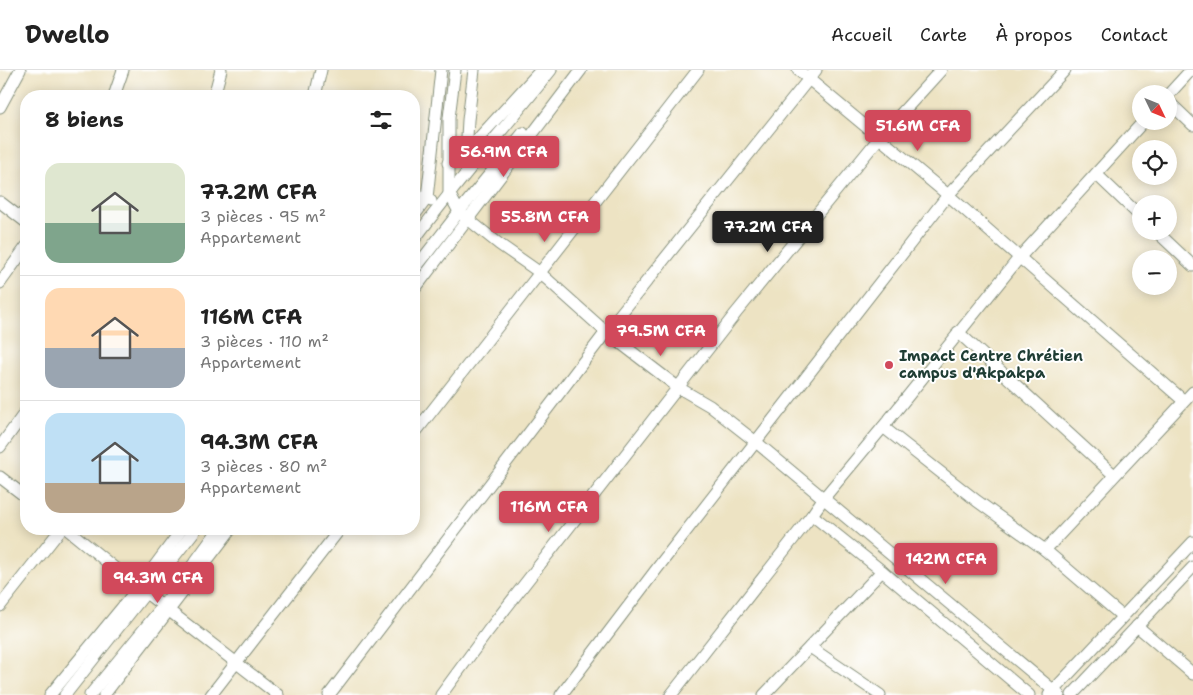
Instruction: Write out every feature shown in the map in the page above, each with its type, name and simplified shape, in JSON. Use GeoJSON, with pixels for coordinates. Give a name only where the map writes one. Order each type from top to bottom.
{"type":"FeatureCollection","features":[{"type":"Feature","properties":{"kind":"street"},"geometry":{"type":"LineString","coordinates":[[0,107],[20,70]]}},
{"type":"Feature","properties":{"kind":"street"},"geometry":{"type":"LineString","coordinates":[[116,90],[123,70]]}},
{"type":"Feature","properties":{"kind":"street"},"geometry":{"type":"LineString","coordinates":[[216,90],[221,70]]}},
{"type":"Feature","properties":{"kind":"street"},"geometry":{"type":"LineString","coordinates":[[316,90],[321,70]]}},
{"type":"Feature","properties":{"kind":"street"},"geometry":{"type":"LineString","coordinates":[[420,208],[427,198],[441,70]]}},
{"type":"Feature","properties":{"kind":"street"},"geometry":{"type":"LineString","coordinates":[[455,70],[450,118],[449,193],[463,215],[499,244],[539,272],[606,332],[679,388],[710,406],[756,442],[1054,694],[1122,616],[1193,542]]}},
{"type":"Feature","properties":{"kind":"street"},"geometry":{"type":"LineString","coordinates":[[472,197],[465,175],[468,120],[474,70]]}},
{"type":"Feature","properties":{"kind":"street"},"geometry":{"type":"LineString","coordinates":[[448,163],[466,152],[541,70]]}},
{"type":"Feature","properties":{"kind":"street"},"geometry":{"type":"LineString","coordinates":[[420,232],[438,206],[510,123],[552,70]]}},
{"type":"Feature","properties":{"kind":"street"},"geometry":{"type":"LineString","coordinates":[[420,281],[463,215],[472,197],[573,70]]}},
{"type":"Feature","properties":{"kind":"street"},"geometry":{"type":"LineString","coordinates":[[420,263],[463,215],[581,70]]}},
{"type":"Feature","properties":{"kind":"street"},"geometry":{"type":"LineString","coordinates":[[420,426],[698,70]]}},
{"type":"Feature","properties":{"kind":"street"},"geometry":{"type":"LineString","coordinates":[[798,70],[812,74],[880,137],[1184,401]]}},
{"type":"Feature","properties":{"kind":"street"},"geometry":{"type":"LineString","coordinates":[[441,695],[488,631],[736,313],[880,137],[941,70]]}},
{"type":"Feature","properties":{"kind":"street"},"geometry":{"type":"LineString","coordinates":[[561,695],[948,195],[1065,70]]}},
{"type":"Feature","properties":{"kind":"street"},"geometry":{"type":"LineString","coordinates":[[1177,85],[1191,70]]}},
{"type":"Feature","properties":{"kind":"street"},"geometry":{"type":"LineString","coordinates":[[329,695],[606,332],[812,74]]}},
{"type":"Feature","properties":{"kind":"street"},"geometry":{"type":"LineString","coordinates":[[1178,111],[1193,125]]}},
{"type":"Feature","properties":{"kind":"street"},"geometry":{"type":"LineString","coordinates":[[671,695],[812,515],[822,499],[883,427],[958,332],[1019,258],[1136,130]]}},
{"type":"Feature","properties":{"kind":"street"},"geometry":{"type":"LineString","coordinates":[[1096,174],[1132,208]]}},
{"type":"Feature","properties":{"kind":"street"},"geometry":{"type":"LineString","coordinates":[[420,196],[427,198],[438,206]]}},
{"type":"Feature","properties":{"kind":"street"},"geometry":{"type":"LineString","coordinates":[[0,202],[20,217]]}},
{"type":"Feature","properties":{"kind":"street"},"geometry":{"type":"LineString","coordinates":[[1166,240],[1193,266]]}},
{"type":"Feature","properties":{"kind":"street"},"geometry":{"type":"LineString","coordinates":[[0,283],[20,255]]}},
{"type":"Feature","properties":{"kind":"street"},"geometry":{"type":"LineString","coordinates":[[958,332],[1114,475]]}},
{"type":"Feature","properties":{"kind":"street"},"geometry":{"type":"LineString","coordinates":[[1045,550],[1193,392]]}},
{"type":"Feature","properties":{"kind":"street"},"geometry":{"type":"LineString","coordinates":[[0,447],[20,419]]}},
{"type":"Feature","properties":{"kind":"street"},"geometry":{"type":"LineString","coordinates":[[883,427],[977,502],[1045,550],[1122,616]]}},
{"type":"Feature","properties":{"kind":"street"},"geometry":{"type":"LineString","coordinates":[[0,477],[20,492]]}},
{"type":"Feature","properties":{"kind":"street"},"geometry":{"type":"LineString","coordinates":[[812,515],[882,571],[1029,695]]}},
{"type":"Feature","properties":{"kind":"street"},"geometry":{"type":"LineString","coordinates":[[0,606],[56,535]]}},
{"type":"Feature","properties":{"kind":"street"},"geometry":{"type":"LineString","coordinates":[[74,535],[278,695]]}},
{"type":"Feature","properties":{"kind":"street"},"geometry":{"type":"LineString","coordinates":[[65,695],[143,590],[178,535]]}},
{"type":"Feature","properties":{"kind":"street"},"geometry":{"type":"LineString","coordinates":[[50,695],[191,535]]}},
{"type":"Feature","properties":{"kind":"street"},"geometry":{"type":"LineString","coordinates":[[104,695],[215,535]]}},
{"type":"Feature","properties":{"kind":"street"},"geometry":{"type":"LineString","coordinates":[[90,695],[166,608],[226,535]]}},
{"type":"Feature","properties":{"kind":"street"},"geometry":{"type":"LineString","coordinates":[[211,695],[335,535]]}},
{"type":"Feature","properties":{"kind":"street"},"geometry":{"type":"LineString","coordinates":[[1072,695],[1193,567]]}},
{"type":"Feature","properties":{"kind":"street"},"geometry":{"type":"LineString","coordinates":[[764,695],[882,571]]}},
{"type":"Feature","properties":{"kind":"street"},"geometry":{"type":"LineString","coordinates":[[1137,626],[1193,674]]}},
{"type":"Feature","properties":{"kind":"street"},"geometry":{"type":"LineString","coordinates":[[810,647],[880,695]]}},
{"type":"Feature","properties":{"kind":"place","name":"Impact Centre Chrétien campus d'Akpakpa"},"geometry":{"type":"Point","coordinates":[889,365]}}]}
